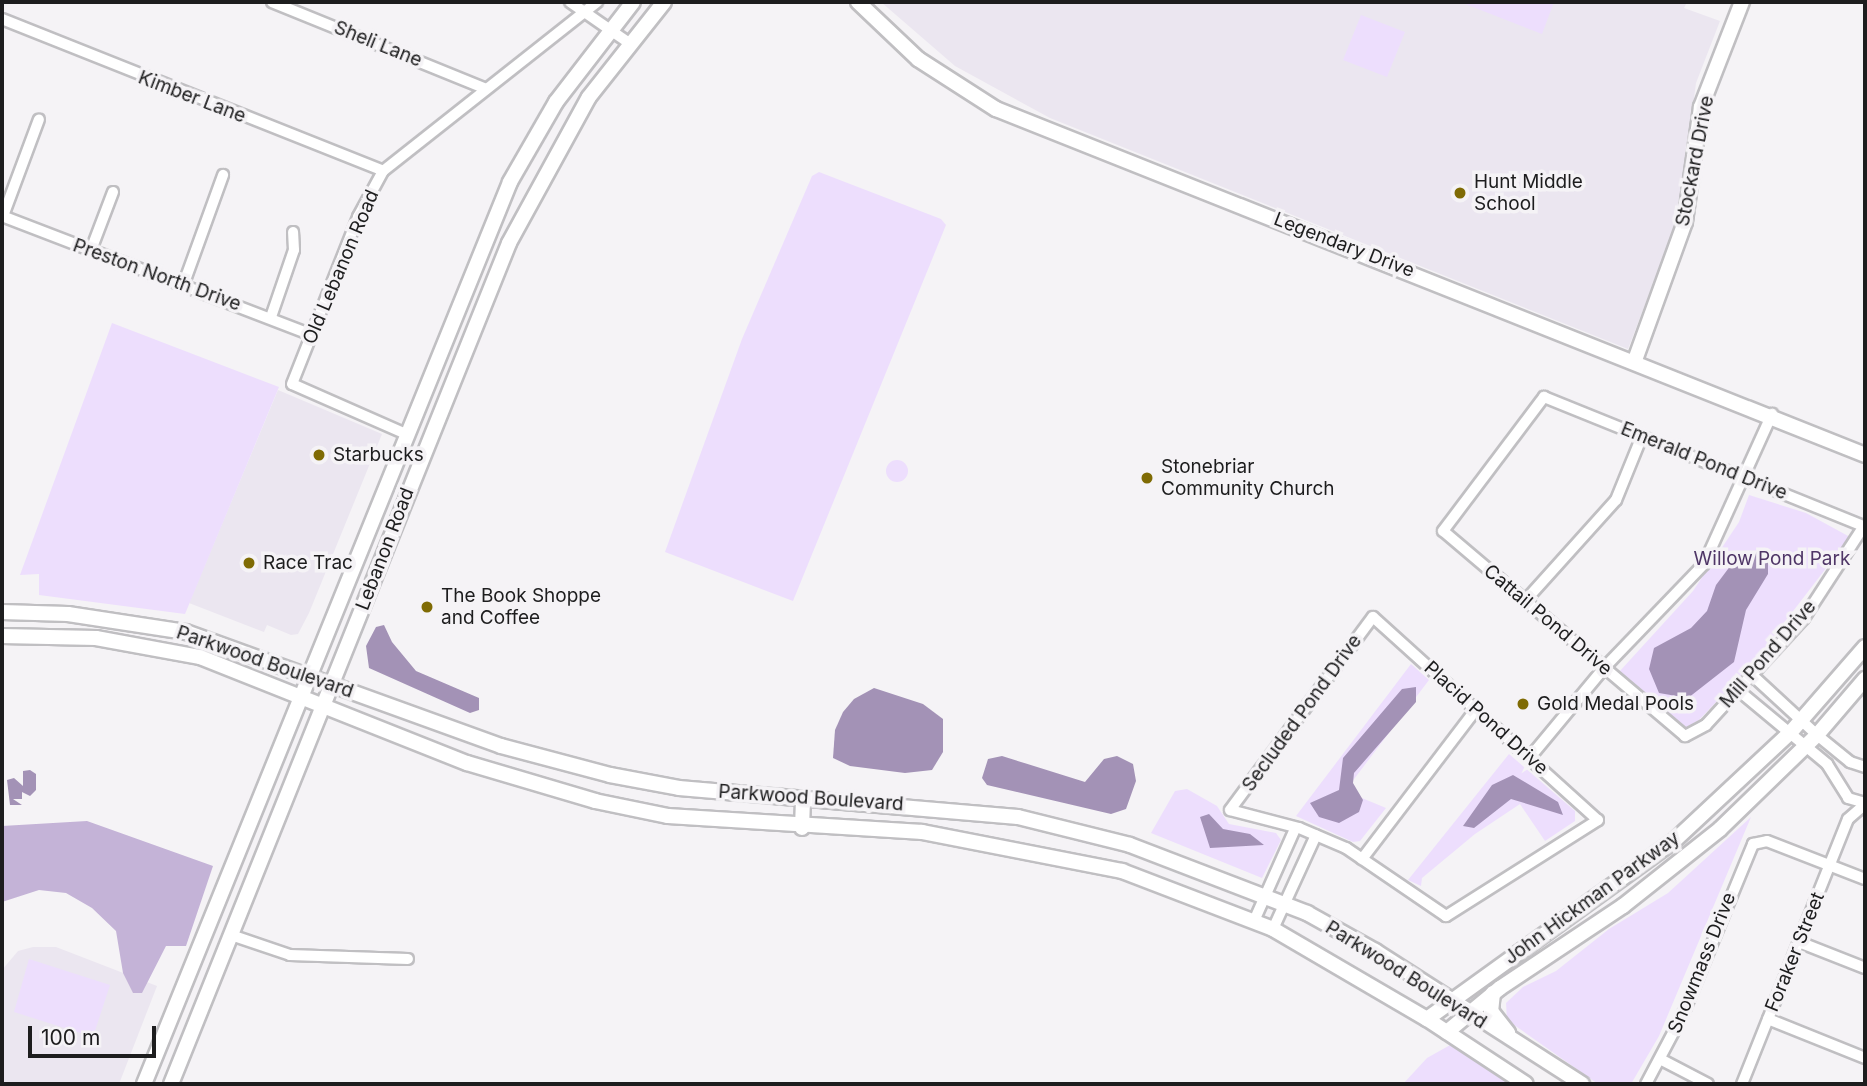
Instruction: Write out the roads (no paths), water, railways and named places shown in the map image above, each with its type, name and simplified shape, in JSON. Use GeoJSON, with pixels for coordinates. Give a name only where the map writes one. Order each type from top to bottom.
{"type":"FeatureCollection","features":[{"type":"Feature","properties":{"kind":"main road","name":"Lebanon Road"},"geometry":{"type":"LineString","coordinates":[[148,1082],[206,926],[510,182],[556,102],[610,28],[633,2]]}},
{"type":"Feature","properties":{"kind":"main road","name":"Lebanon Road"},"geometry":{"type":"LineString","coordinates":[[175,1083],[426,442],[523,212],[569,129],[629,43],[664,2]]}},
{"type":"Feature","properties":{"kind":"main road","name":"Legendary Drive"},"geometry":{"type":"LineString","coordinates":[[858,2],[918,59],[996,109],[1772,414],[1862,452]]}},
{"type":"Feature","properties":{"kind":"main road","name":"Stockard Drive"},"geometry":{"type":"LineString","coordinates":[[1635,360],[1685,222],[1701,107],[1742,2]]}},
{"type":"Feature","properties":{"kind":"main road"},"geometry":{"type":"LineString","coordinates":[[406,434],[426,442]]}},
{"type":"Feature","properties":{"kind":"main road","name":"Parkwood Boulevard"},"geometry":{"type":"LineString","coordinates":[[2,612],[26,612],[176,629],[500,746],[596,772],[680,788],[1018,817],[1130,845],[1284,902],[1375,951],[1526,1051],[1582,1084]]}},
{"type":"Feature","properties":{"kind":"main road"},"geometry":{"type":"LineString","coordinates":[[25,635],[26,612]]}},
{"type":"Feature","properties":{"kind":"main road","name":"Parkwood Boulevard"},"geometry":{"type":"LineString","coordinates":[[2,636],[25,635],[175,650],[529,785],[668,816],[957,838],[1122,871],[1273,929],[1427,1018],[1526,1084]]}},
{"type":"Feature","properties":{"kind":"main road","name":"John Hickman Parkway"},"geometry":{"type":"LineString","coordinates":[[1427,1018],[1664,849],[1801,722],[1865,647]]}},
{"type":"Feature","properties":{"kind":"main road","name":"John Hickman Parkway"},"geometry":{"type":"LineString","coordinates":[[1447,1032],[1493,993],[1623,906],[1720,829],[1817,735],[1865,679]]}},
{"type":"Feature","properties":{"kind":"main road"},"geometry":{"type":"LineString","coordinates":[[802,828],[803,799]]}},
{"type":"Feature","properties":{"kind":"main road"},"geometry":{"type":"LineString","coordinates":[[957,838],[960,811]]}},
{"type":"Feature","properties":{"kind":"main road"},"geometry":{"type":"LineString","coordinates":[[1122,871],[1130,845]]}},
{"type":"Feature","properties":{"kind":"main road"},"geometry":{"type":"LineString","coordinates":[[206,926],[231,935]]}},
{"type":"Feature","properties":{"kind":"main road"},"geometry":{"type":"LineString","coordinates":[[1493,993],[1493,1017],[1526,1051]]}},
{"type":"Feature","properties":{"kind":"main road"},"geometry":{"type":"LineString","coordinates":[[148,1082],[175,1083]]}},
{"type":"Feature","properties":{"kind":"street","name":"Sheli Lane"},"geometry":{"type":"LineString","coordinates":[[272,2],[484,88]]}},
{"type":"Feature","properties":{"kind":"street"},"geometry":{"type":"LineString","coordinates":[[570,2],[629,43]]}},
{"type":"Feature","properties":{"kind":"street","name":"Old Lebanon Road"},"geometry":{"type":"LineString","coordinates":[[406,434],[292,384],[358,217],[383,171],[484,88],[597,2]]}},
{"type":"Feature","properties":{"kind":"street","name":"Kimber Lane"},"geometry":{"type":"LineString","coordinates":[[2,19],[383,171]]}},
{"type":"Feature","properties":{"kind":"street"},"geometry":{"type":"LineString","coordinates":[[2,216],[39,119]]}},
{"type":"Feature","properties":{"kind":"street"},"geometry":{"type":"LineString","coordinates":[[184,284],[223,175]]}},
{"type":"Feature","properties":{"kind":"street"},"geometry":{"type":"LineString","coordinates":[[91,250],[113,192]]}},
{"type":"Feature","properties":{"kind":"street","name":"Preston North Drive"},"geometry":{"type":"LineString","coordinates":[[2,216],[271,317],[312,335]]}},
{"type":"Feature","properties":{"kind":"street"},"geometry":{"type":"LineString","coordinates":[[271,317],[294,250],[293,232]]}},
{"type":"Feature","properties":{"kind":"street","name":"Emerald Pond Drive"},"geometry":{"type":"LineString","coordinates":[[1443,531],[1544,397],[1864,526]]}},
{"type":"Feature","properties":{"kind":"street"},"geometry":{"type":"LineString","coordinates":[[1531,756],[1604,668],[1704,564],[1772,414]]}},
{"type":"Feature","properties":{"kind":"street"},"geometry":{"type":"LineString","coordinates":[[1525,601],[1616,500],[1642,436]]}},
{"type":"Feature","properties":{"kind":"street","name":"Mill Pond Drive"},"geometry":{"type":"LineString","coordinates":[[1685,736],[1706,724],[1804,618],[1864,526]]}},
{"type":"Feature","properties":{"kind":"street","name":"Cattail Pond Drive"},"geometry":{"type":"LineString","coordinates":[[1443,531],[1685,736]]}},
{"type":"Feature","properties":{"kind":"street","name":"Placid Pond Drive"},"geometry":{"type":"LineString","coordinates":[[1362,859],[1446,916],[1598,820],[1531,756],[1373,617]]}},
{"type":"Feature","properties":{"kind":"street","name":"Secluded Pond Drive"},"geometry":{"type":"LineString","coordinates":[[1295,829],[1230,810],[1373,617]]}},
{"type":"Feature","properties":{"kind":"street"},"geometry":{"type":"LineString","coordinates":[[1752,675],[1801,722],[1850,762],[1865,767]]}},
{"type":"Feature","properties":{"kind":"street"},"geometry":{"type":"LineString","coordinates":[[1738,690],[1830,767],[1850,800],[1865,804]]}},
{"type":"Feature","properties":{"kind":"street"},"geometry":{"type":"LineString","coordinates":[[1254,920],[1295,829],[1316,835],[1362,859],[1476,708]]}},
{"type":"Feature","properties":{"kind":"street"},"geometry":{"type":"LineString","coordinates":[[1848,819],[1844,791],[1848,773],[1865,767]]}},
{"type":"Feature","properties":{"kind":"street","name":"Foraker Street"},"geometry":{"type":"LineString","coordinates":[[1742,1084],[1848,819],[1865,804]]}},
{"type":"Feature","properties":{"kind":"street"},"geometry":{"type":"LineString","coordinates":[[1273,929],[1316,835]]}},
{"type":"Feature","properties":{"kind":"street","name":"Snowmass Drive"},"geometry":{"type":"LineString","coordinates":[[1646,1084],[1683,1014],[1748,852],[1756,841],[1768,841],[1829,865]]}},
{"type":"Feature","properties":{"kind":"street"},"geometry":{"type":"LineString","coordinates":[[1829,865],[1865,879]]}},
{"type":"Feature","properties":{"kind":"street"},"geometry":{"type":"LineString","coordinates":[[231,935],[290,955],[408,959]]}},
{"type":"Feature","properties":{"kind":"street"},"geometry":{"type":"LineString","coordinates":[[1799,942],[1865,968]]}},
{"type":"Feature","properties":{"kind":"street"},"geometry":{"type":"LineString","coordinates":[[1768,1019],[1865,1058]]}},
{"type":"Feature","properties":{"kind":"street"},"geometry":{"type":"LineString","coordinates":[[1660,1059],[1708,1084]]}},
{"type":"Feature","properties":{"kind":"place","name":"Hunt Middle School"},"geometry":{"type":"Point","coordinates":[1460,193]}},
{"type":"Feature","properties":{"kind":"place","name":"Starbucks"},"geometry":{"type":"Point","coordinates":[319,455]}},
{"type":"Feature","properties":{"kind":"place","name":"Stonebriar Community Church"},"geometry":{"type":"Point","coordinates":[1147,478]}},
{"type":"Feature","properties":{"kind":"place","name":"Race Trac"},"geometry":{"type":"Point","coordinates":[249,563]}},
{"type":"Feature","properties":{"kind":"place","name":"The Book Shoppe and Coffee"},"geometry":{"type":"Point","coordinates":[427,607]}},
{"type":"Feature","properties":{"kind":"place","name":"Gold Medal Pools"},"geometry":{"type":"Point","coordinates":[1523,704]}},
{"type":"Feature","properties":{"kind":"park label","name":"Willow Pond Park"},"geometry":{"type":"Point","coordinates":[1772,559]}}]}
